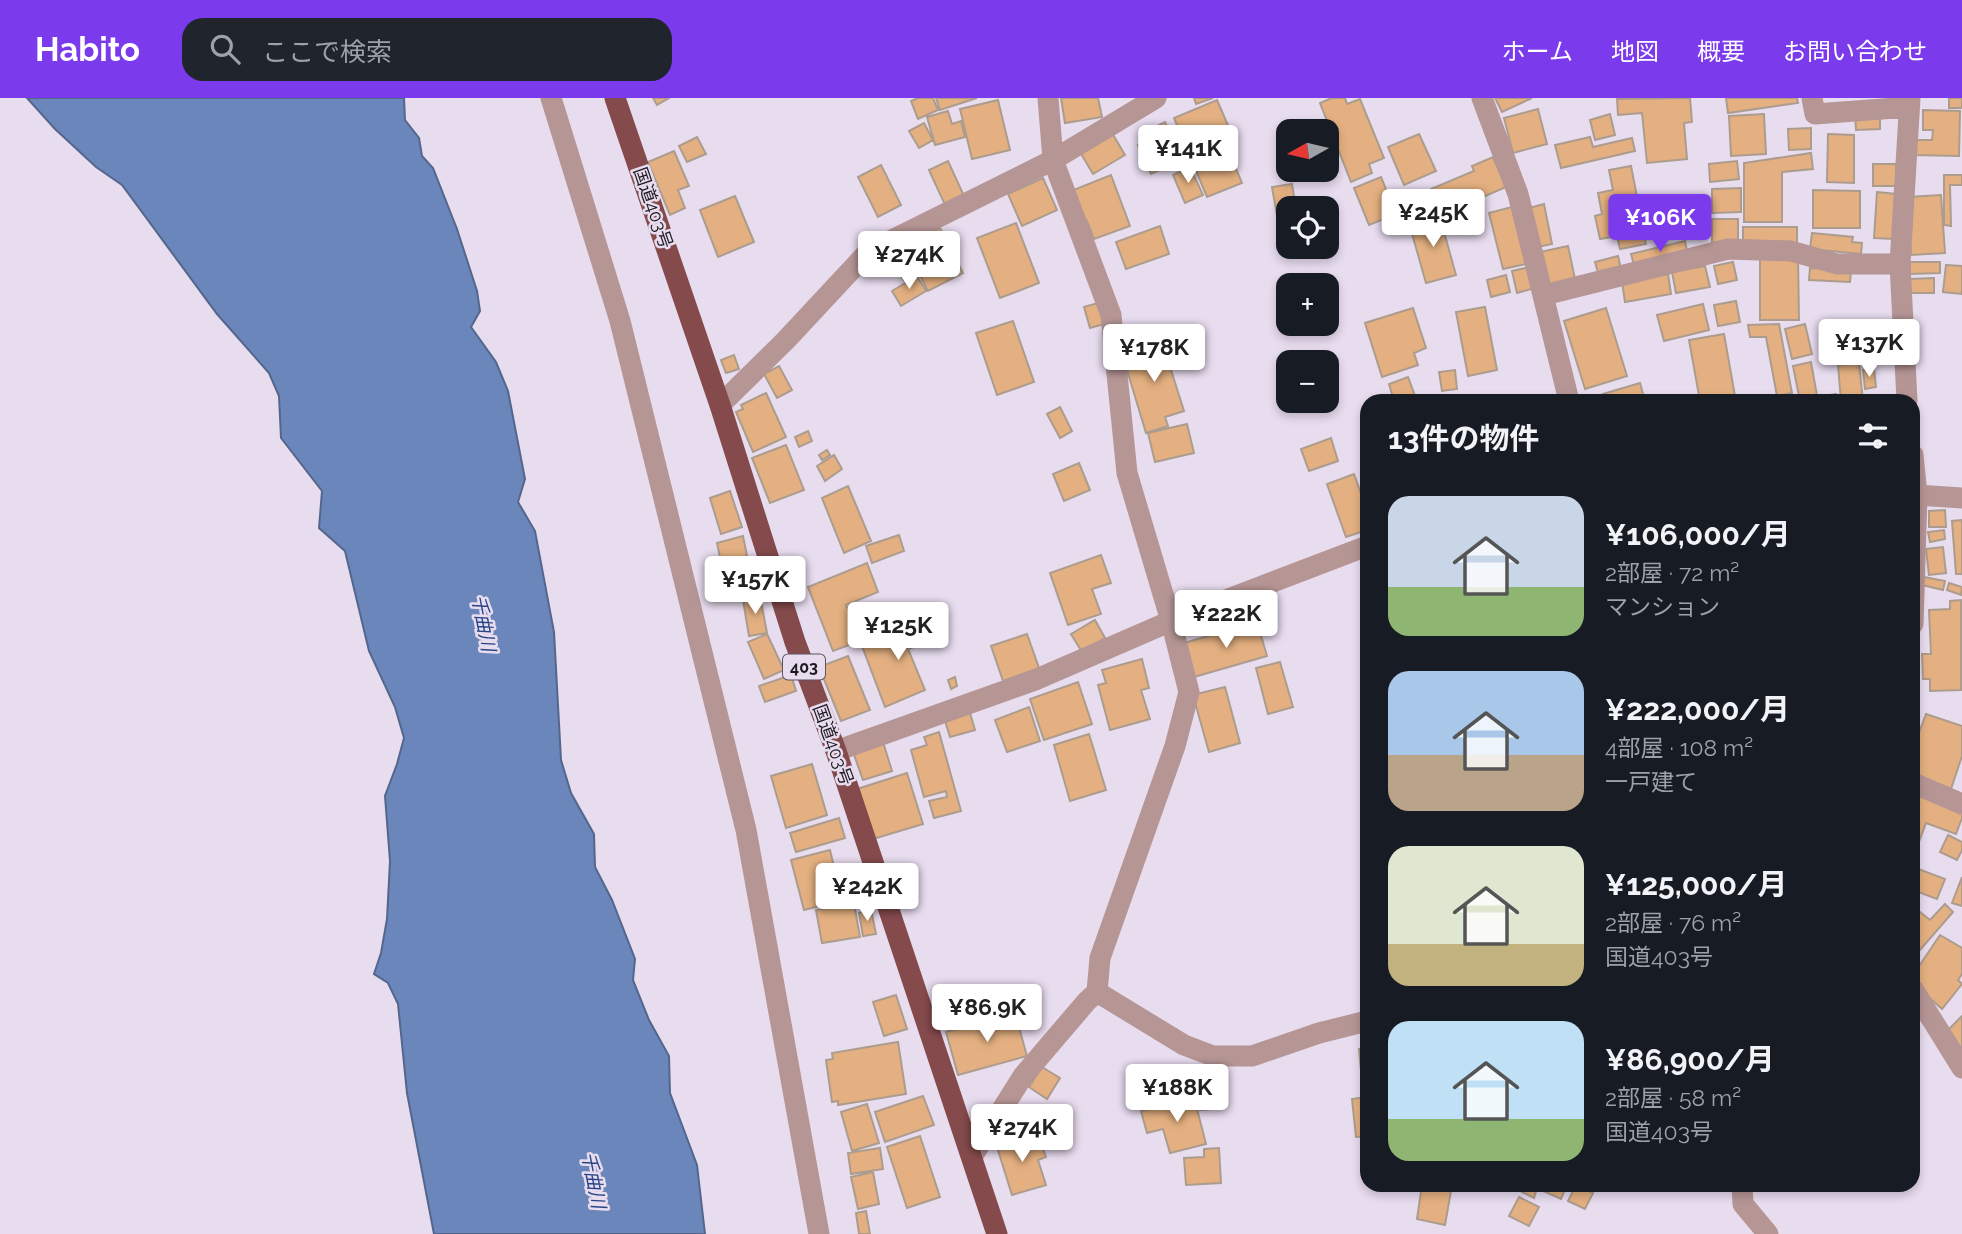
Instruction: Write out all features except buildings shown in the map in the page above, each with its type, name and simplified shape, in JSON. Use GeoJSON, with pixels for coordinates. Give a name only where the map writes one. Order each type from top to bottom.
{"type":"FeatureCollection","features":[{"type":"Feature","properties":{"kind":"highway","name":"国道403号"},"geometry":{"type":"LineString","coordinates":[[615,98],[720,405],[795,642],[836,751],[997,1234]]}},
{"type":"Feature","properties":{"kind":"street"},"geometry":{"type":"LineString","coordinates":[[551,98],[620,321],[746,830],[819,1234]]}},
{"type":"Feature","properties":{"kind":"street"},"geometry":{"type":"LineString","coordinates":[[972,1157],[1023,1076],[1087,1000],[1097,992],[1100,958],[1175,746],[1189,692],[1127,473],[1111,315],[1053,160],[1048,98]]}},
{"type":"Feature","properties":{"kind":"street"},"geometry":{"type":"LineString","coordinates":[[720,405],[786,340],[868,252],[1053,160],[1156,98]]}},
{"type":"Feature","properties":{"kind":"street"},"geometry":{"type":"LineString","coordinates":[[1482,98],[1518,194],[1567,394]]}},
{"type":"Feature","properties":{"kind":"street"},"geometry":{"type":"LineString","coordinates":[[1812,98],[1815,114],[1909,102],[1900,264],[1908,394]]}},
{"type":"Feature","properties":{"kind":"street"},"geometry":{"type":"LineString","coordinates":[[1544,295],[1728,248],[1791,251],[1837,264],[1900,264]]}},
{"type":"Feature","properties":{"kind":"street"},"geometry":{"type":"LineString","coordinates":[[1920,495],[1962,498]]}},
{"type":"Feature","properties":{"kind":"street"},"geometry":{"type":"LineString","coordinates":[[836,751],[1035,680],[1171,621],[1360,549]]}},
{"type":"Feature","properties":{"kind":"street"},"geometry":{"type":"LineString","coordinates":[[1920,786],[1962,804]]}},
{"type":"Feature","properties":{"kind":"street"},"geometry":{"type":"LineString","coordinates":[[1097,992],[1184,1045],[1213,1056],[1252,1056],[1319,1033],[1360,1023]]}},
{"type":"Feature","properties":{"kind":"street"},"geometry":{"type":"LineString","coordinates":[[1920,1000],[1962,1068]]}},
{"type":"Feature","properties":{"kind":"street"},"geometry":{"type":"LineString","coordinates":[[1742,1192],[1743,1204],[1768,1234]]}},
{"type":"Feature","properties":{"kind":"water","name":"千曲川"},"geometry":{"type":"Polygon","coordinates":[[[27,98],[404,98],[405,120],[419,138],[422,156],[433,168],[477,291],[480,311],[471,327],[496,362],[508,391],[525,479],[518,502],[535,531],[554,632],[561,760],[571,793],[594,834],[595,867],[612,900],[635,959],[633,980],[649,1020],[669,1056],[670,1093],[697,1165],[705,1234],[434,1234],[407,1093],[398,1004],[388,983],[374,974],[387,919],[390,861],[385,796],[404,738],[395,707],[369,651],[345,551],[319,528],[322,491],[281,438],[279,396],[269,373],[217,314],[122,185],[96,167],[55,129],[27,98]]]}}]}
